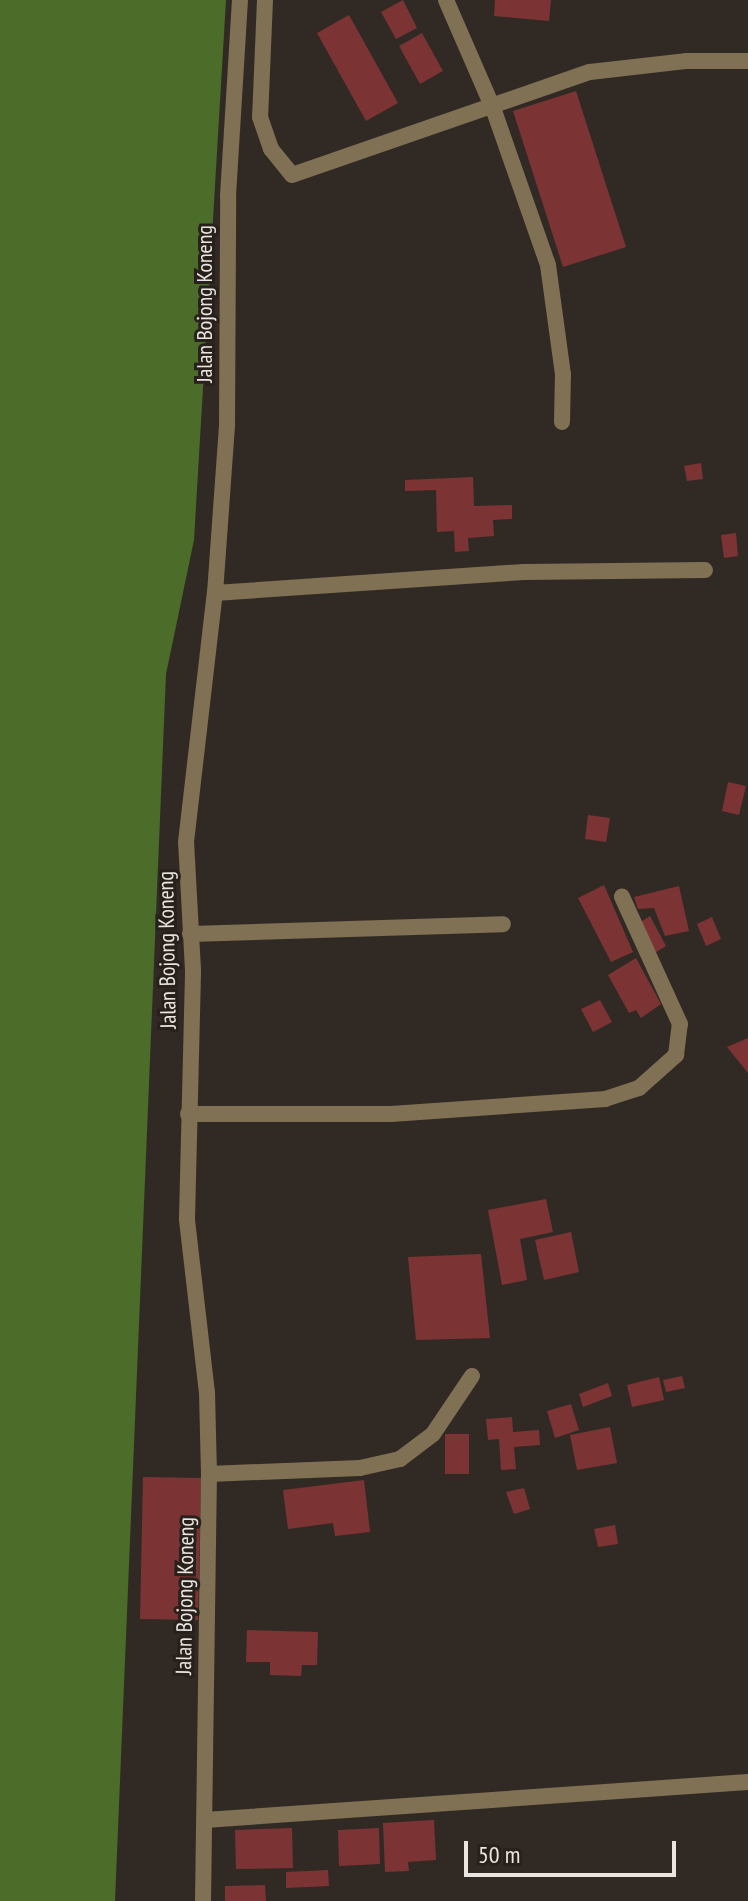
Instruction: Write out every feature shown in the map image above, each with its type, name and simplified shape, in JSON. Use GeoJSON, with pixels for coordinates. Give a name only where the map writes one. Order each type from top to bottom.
{"type":"FeatureCollection","features":[{"type":"Feature","properties":{"kind":"street","name":"Jalan Bojong Koneng"},"geometry":{"type":"LineString","coordinates":[[203,1901],[209,1474],[207,1393],[187,1219],[190,934],[186,842],[215,593],[227,425],[228,196],[240,0]]}},
{"type":"Feature","properties":{"kind":"street"},"geometry":{"type":"LineString","coordinates":[[265,0],[260,117],[271,149],[292,175],[493,108],[559,81],[619,66],[748,61]]}},
{"type":"Feature","properties":{"kind":"street"},"geometry":{"type":"LineString","coordinates":[[446,0],[493,108],[548,265],[563,374],[562,422]]}},
{"type":"Feature","properties":{"kind":"street"},"geometry":{"type":"LineString","coordinates":[[215,593],[524,572],[705,570]]}},
{"type":"Feature","properties":{"kind":"street"},"geometry":{"type":"LineString","coordinates":[[188,1114],[391,1114],[605,1099],[639,1088],[676,1055],[680,1024],[622,897]]}},
{"type":"Feature","properties":{"kind":"street"},"geometry":{"type":"LineString","coordinates":[[190,934],[503,924]]}},
{"type":"Feature","properties":{"kind":"street"},"geometry":{"type":"LineString","coordinates":[[209,1474],[360,1468],[400,1459],[433,1434],[472,1376]]}},
{"type":"Feature","properties":{"kind":"street"},"geometry":{"type":"LineString","coordinates":[[205,1820],[748,1782]]}},
{"type":"Feature","properties":{"kind":"green space"},"geometry":{"type":"Polygon","coordinates":[[[0,0],[226,0],[194,540],[166,674],[115,1901],[0,1901],[0,0]]]}},
{"type":"Feature","properties":{"kind":"building"},"geometry":{"type":"Polygon","coordinates":[[[403,0],[417,28],[396,39],[381,12],[403,0]]]}},
{"type":"Feature","properties":{"kind":"building"},"geometry":{"type":"Polygon","coordinates":[[[495,0],[551,0],[549,21],[494,16],[495,0]]]}},
{"type":"Feature","properties":{"kind":"building"},"geometry":{"type":"Polygon","coordinates":[[[349,15],[398,103],[366,121],[317,33],[349,15]]]}},
{"type":"Feature","properties":{"kind":"building"},"geometry":{"type":"Polygon","coordinates":[[[422,33],[443,71],[420,84],[399,46],[422,33]]]}},
{"type":"Feature","properties":{"kind":"building"},"geometry":{"type":"Polygon","coordinates":[[[576,91],[626,247],[563,267],[513,111],[576,91]]]}},
{"type":"Feature","properties":{"kind":"building"},"geometry":{"type":"Polygon","coordinates":[[[701,463],[703,479],[687,481],[684,466],[701,463]]]}},
{"type":"Feature","properties":{"kind":"building"},"geometry":{"type":"Polygon","coordinates":[[[473,477],[474,506],[512,505],[512,519],[493,520],[494,536],[468,538],[469,551],[455,552],[454,531],[437,532],[436,490],[405,491],[405,480],[473,477]]]}},
{"type":"Feature","properties":{"kind":"building"},"geometry":{"type":"Polygon","coordinates":[[[736,533],[738,556],[724,558],[721,535],[736,533]]]}},
{"type":"Feature","properties":{"kind":"building"},"geometry":{"type":"Polygon","coordinates":[[[728,782],[746,786],[739,815],[722,811],[728,782]]]}},
{"type":"Feature","properties":{"kind":"building"},"geometry":{"type":"Polygon","coordinates":[[[588,815],[610,818],[606,842],[585,839],[588,815]]]}},
{"type":"Feature","properties":{"kind":"building"},"geometry":{"type":"Polygon","coordinates":[[[604,885],[633,952],[611,962],[578,898],[604,885]]]}},
{"type":"Feature","properties":{"kind":"building"},"geometry":{"type":"Polygon","coordinates":[[[679,886],[689,931],[665,936],[654,908],[638,909],[634,897],[679,886]]]}},
{"type":"Feature","properties":{"kind":"building"},"geometry":{"type":"Polygon","coordinates":[[[650,916],[666,946],[650,956],[636,925],[650,916]]]}},
{"type":"Feature","properties":{"kind":"building"},"geometry":{"type":"Polygon","coordinates":[[[712,917],[721,939],[706,946],[697,924],[712,917]]]}},
{"type":"Feature","properties":{"kind":"building"},"geometry":{"type":"Polygon","coordinates":[[[636,958],[661,1004],[641,1018],[636,1010],[629,1013],[608,975],[636,958]]]}},
{"type":"Feature","properties":{"kind":"building"},"geometry":{"type":"Polygon","coordinates":[[[600,1000],[612,1022],[593,1032],[581,1009],[600,1000]]]}},
{"type":"Feature","properties":{"kind":"building"},"geometry":{"type":"Polygon","coordinates":[[[748,1038],[748,1073],[727,1047],[748,1038]]]}},
{"type":"Feature","properties":{"kind":"building"},"geometry":{"type":"Polygon","coordinates":[[[546,1199],[553,1232],[520,1239],[527,1280],[502,1285],[488,1210],[546,1199]]]}},
{"type":"Feature","properties":{"kind":"building"},"geometry":{"type":"Polygon","coordinates":[[[571,1232],[579,1272],[544,1280],[535,1240],[571,1232]]]}},
{"type":"Feature","properties":{"kind":"building"},"geometry":{"type":"Polygon","coordinates":[[[481,1254],[490,1338],[416,1340],[408,1257],[481,1254]]]}},
{"type":"Feature","properties":{"kind":"building"},"geometry":{"type":"Polygon","coordinates":[[[682,1376],[685,1388],[666,1392],[663,1380],[682,1376]]]}},
{"type":"Feature","properties":{"kind":"building"},"geometry":{"type":"Polygon","coordinates":[[[659,1377],[664,1400],[632,1407],[627,1385],[659,1377]]]}},
{"type":"Feature","properties":{"kind":"building"},"geometry":{"type":"Polygon","coordinates":[[[608,1383],[612,1396],[583,1407],[579,1394],[608,1383]]]}},
{"type":"Feature","properties":{"kind":"building"},"geometry":{"type":"Polygon","coordinates":[[[571,1404],[579,1430],[555,1438],[547,1411],[571,1404]]]}},
{"type":"Feature","properties":{"kind":"building"},"geometry":{"type":"Polygon","coordinates":[[[512,1417],[513,1432],[539,1430],[540,1445],[514,1447],[516,1469],[501,1470],[499,1439],[488,1440],[486,1419],[512,1417]]]}},
{"type":"Feature","properties":{"kind":"building"},"geometry":{"type":"Polygon","coordinates":[[[610,1427],[617,1463],[577,1470],[570,1435],[610,1427]]]}},
{"type":"Feature","properties":{"kind":"building"},"geometry":{"type":"Polygon","coordinates":[[[445,1434],[469,1434],[469,1474],[445,1474],[445,1434]]]}},
{"type":"Feature","properties":{"kind":"building"},"geometry":{"type":"Polygon","coordinates":[[[143,1477],[201,1478],[198,1620],[140,1619],[143,1477]]]}},
{"type":"Feature","properties":{"kind":"building"},"geometry":{"type":"Polygon","coordinates":[[[364,1480],[370,1532],[335,1536],[333,1523],[288,1529],[283,1490],[364,1480]]]}},
{"type":"Feature","properties":{"kind":"building"},"geometry":{"type":"Polygon","coordinates":[[[524,1488],[530,1509],[514,1514],[506,1492],[524,1488]]]}},
{"type":"Feature","properties":{"kind":"building"},"geometry":{"type":"Polygon","coordinates":[[[615,1525],[618,1544],[598,1547],[594,1529],[615,1525]]]}},
{"type":"Feature","properties":{"kind":"building"},"geometry":{"type":"Polygon","coordinates":[[[247,1630],[318,1632],[317,1665],[302,1665],[301,1676],[270,1675],[270,1662],[246,1662],[247,1630]]]}},
{"type":"Feature","properties":{"kind":"building"},"geometry":{"type":"Polygon","coordinates":[[[434,1820],[436,1860],[408,1862],[409,1871],[385,1872],[383,1823],[434,1820]]]}},
{"type":"Feature","properties":{"kind":"building"},"geometry":{"type":"Polygon","coordinates":[[[292,1828],[293,1868],[236,1869],[235,1830],[292,1828]]]}},
{"type":"Feature","properties":{"kind":"building"},"geometry":{"type":"Polygon","coordinates":[[[379,1828],[380,1864],[339,1866],[338,1830],[379,1828]]]}},
{"type":"Feature","properties":{"kind":"building"},"geometry":{"type":"Polygon","coordinates":[[[328,1870],[329,1886],[286,1888],[286,1872],[328,1870]]]}},
{"type":"Feature","properties":{"kind":"building"},"geometry":{"type":"Polygon","coordinates":[[[265,1885],[266,1901],[225,1901],[225,1886],[265,1885]]]}}]}
